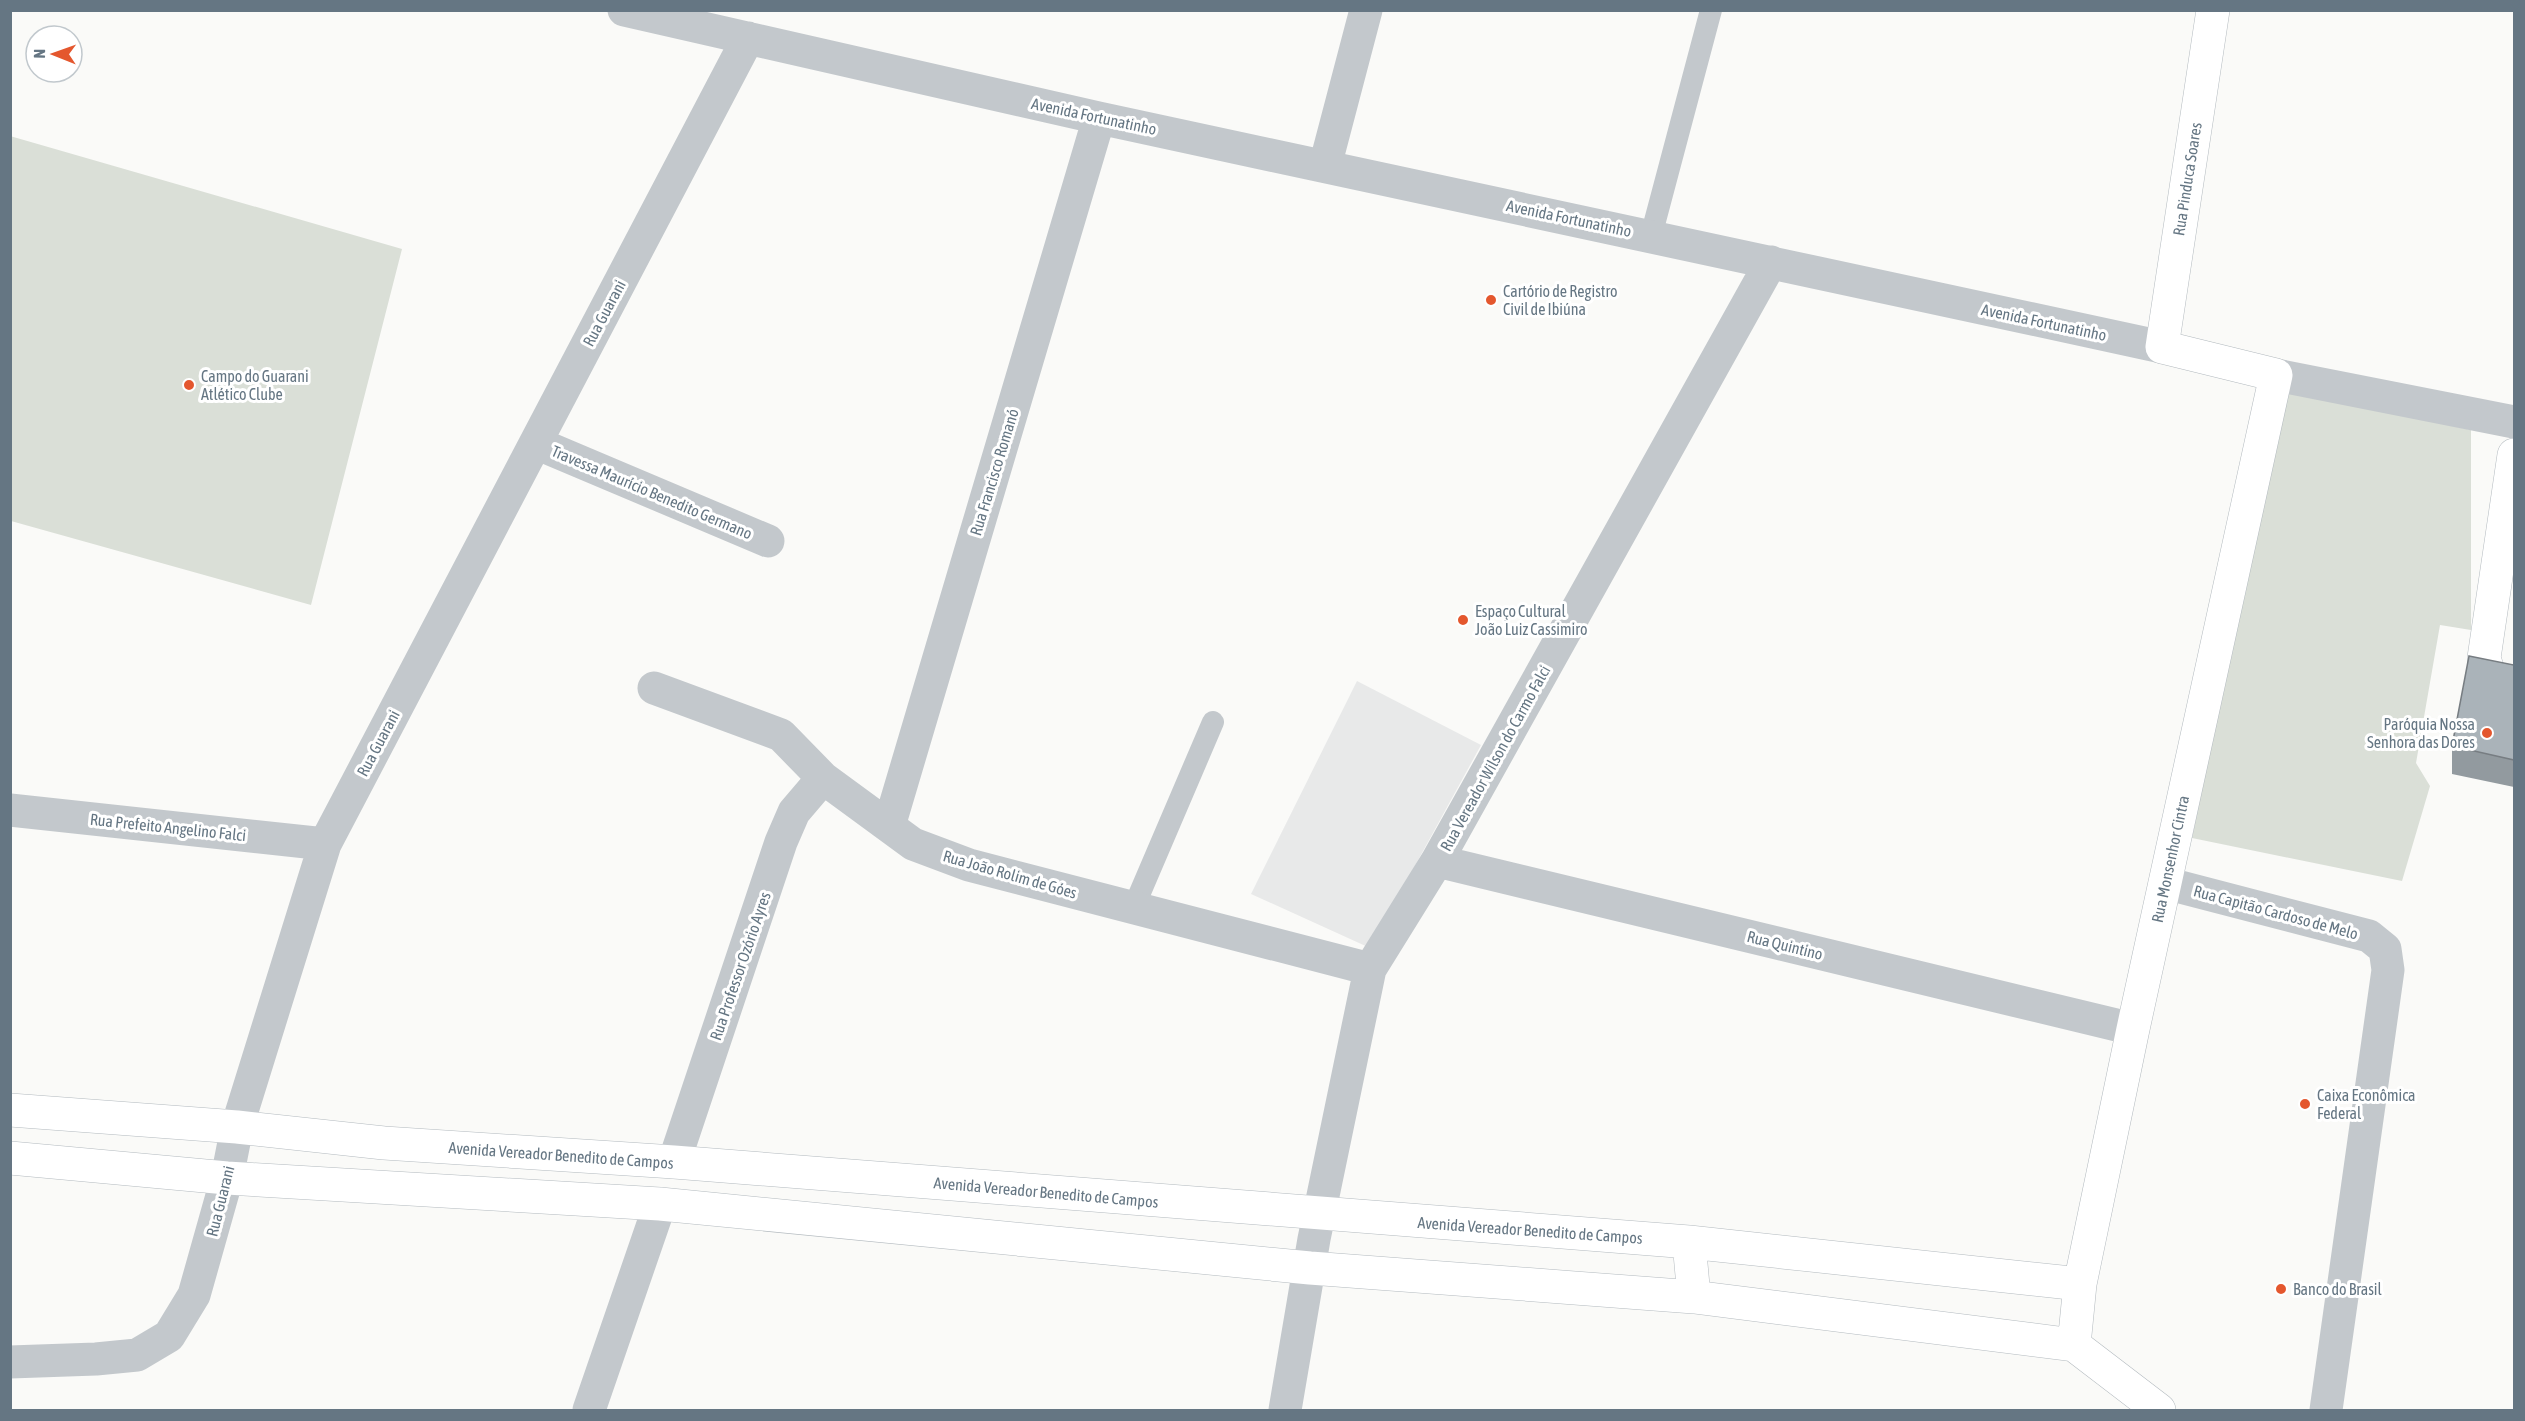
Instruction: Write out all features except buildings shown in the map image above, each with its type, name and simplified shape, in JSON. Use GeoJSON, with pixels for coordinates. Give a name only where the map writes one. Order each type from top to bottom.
{"type":"FeatureCollection","features":[{"type":"Feature","properties":{"kind":"main road","name":"Rua Pinduca Soares"},"geometry":{"type":"LineString","coordinates":[[2162,347],[2213,10]]}},
{"type":"Feature","properties":{"kind":"main road","name":"Avenida Fortunatinho"},"geometry":{"type":"LineString","coordinates":[[2162,347],[2276,375]]}},
{"type":"Feature","properties":{"kind":"main road","name":"Rua Monsenhor Cintra"},"geometry":{"type":"LineString","coordinates":[[2074,1345],[2080,1284],[2133,1029],[2276,375]]}},
{"type":"Feature","properties":{"kind":"main road"},"geometry":{"type":"LineString","coordinates":[[2502,682],[2484,658],[2514,455]]}},
{"type":"Feature","properties":{"kind":"main road","name":"Avenida Vereador Benedito de Campos"},"geometry":{"type":"LineString","coordinates":[[10,1110],[237,1127],[384,1143],[674,1162],[1689,1242],[2080,1284]]}},
{"type":"Feature","properties":{"kind":"main road"},"geometry":{"type":"LineString","coordinates":[[380,1186],[384,1143]]}},
{"type":"Feature","properties":{"kind":"main road"},"geometry":{"type":"LineString","coordinates":[[10,1158],[227,1178],[660,1204],[1310,1268],[1694,1297],[2074,1345],[2159,1410]]}},
{"type":"Feature","properties":{"kind":"main road"},"geometry":{"type":"LineString","coordinates":[[1689,1242],[1694,1297]]}},
{"type":"Feature","properties":{"kind":"street","name":"Avenida Fortunatinho"},"geometry":{"type":"LineString","coordinates":[[624,10],[1099,118],[2162,347]]}},
{"type":"Feature","properties":{"kind":"street"},"geometry":{"type":"LineString","coordinates":[[1325,166],[1366,10]]}},
{"type":"Feature","properties":{"kind":"street","name":"Rua Guarani"},"geometry":{"type":"LineString","coordinates":[[10,1362],[137,1355],[169,1336],[195,1295],[227,1178],[237,1127],[326,844],[748,39]]}},
{"type":"Feature","properties":{"kind":"street","name":"Rua Francisco Romanó"},"geometry":{"type":"LineString","coordinates":[[889,826],[1099,118]]}},
{"type":"Feature","properties":{"kind":"street","name":"Rua Vereador Wilson do Carmo Falci"},"geometry":{"type":"LineString","coordinates":[[1285,1410],[1319,1214],[1370,969],[1437,861],[1771,262]]}},
{"type":"Feature","properties":{"kind":"street","name":"Avenida Fortunatinho"},"geometry":{"type":"LineString","coordinates":[[2276,375],[2514,422]]}},
{"type":"Feature","properties":{"kind":"street","name":"Travessa Maurício Benedito Germano"},"geometry":{"type":"LineString","coordinates":[[536,443],[768,541]]}},
{"type":"Feature","properties":{"kind":"street","name":"Rua João Rolim de Góes"},"geometry":{"type":"LineString","coordinates":[[654,688],[781,735],[823,778],[913,844],[969,865],[1370,969]]}},
{"type":"Feature","properties":{"kind":"street","name":"Rua Professor Ozório Ayres"},"geometry":{"type":"LineString","coordinates":[[674,1162],[781,842],[794,812],[823,778]]}},
{"type":"Feature","properties":{"kind":"street","name":"Rua Prefeito Angelino Falci"},"geometry":{"type":"LineString","coordinates":[[10,810],[326,844]]}},
{"type":"Feature","properties":{"kind":"street","name":"Rua Quintino"},"geometry":{"type":"LineString","coordinates":[[1437,861],[2133,1029]]}},
{"type":"Feature","properties":{"kind":"street","name":"Rua Capitão Cardoso de Melo"},"geometry":{"type":"LineString","coordinates":[[2165,883],[2369,936],[2385,949],[2388,970],[2326,1410]]}},
{"type":"Feature","properties":{"kind":"street"},"geometry":{"type":"LineString","coordinates":[[589,1410],[660,1204]]}},
{"type":"Feature","properties":{"kind":"lane"},"geometry":{"type":"LineString","coordinates":[[1651,236],[1711,10]]}},
{"type":"Feature","properties":{"kind":"lane"},"geometry":{"type":"LineString","coordinates":[[1133,909],[1212,722]]}},
{"type":"Feature","properties":{"kind":"shaded area","name":"Campo do Guarani Atlético Clube"},"geometry":{"type":"Polygon","coordinates":[[[10,136],[402,249],[311,605],[11,521],[10,136]]]}},
{"type":"Feature","properties":{"kind":"shaded area"},"geometry":{"type":"Polygon","coordinates":[[[2282,388],[2471,430],[2471,630],[2440,625],[2416,763],[2430,786],[2402,881],[2192,838],[2282,388]]]}},
{"type":"Feature","properties":{"kind":"shaded area"},"geometry":{"type":"Polygon","coordinates":[[[1357,681],[1481,745],[1370,948],[1251,894],[1357,681]]]}},
{"type":"Feature","properties":{"kind":"place","name":"Cartório de Registro Civil de Ibiúna"},"geometry":{"type":"Point","coordinates":[1491,300]}},
{"type":"Feature","properties":{"kind":"place","name":"Campo do Guarani Atlético Clube"},"geometry":{"type":"Point","coordinates":[189,385]}},
{"type":"Feature","properties":{"kind":"place","name":"Espaço Cultural João Luiz Cassimiro"},"geometry":{"type":"Point","coordinates":[1463,620]}},
{"type":"Feature","properties":{"kind":"place","name":"Paróquia Nossa Senhora das Dores"},"geometry":{"type":"Point","coordinates":[2487,733]}},
{"type":"Feature","properties":{"kind":"place","name":"Caixa Econômica Federal"},"geometry":{"type":"Point","coordinates":[2305,1104]}},
{"type":"Feature","properties":{"kind":"place","name":"Banco do Brasil"},"geometry":{"type":"Point","coordinates":[2281,1289]}}]}
